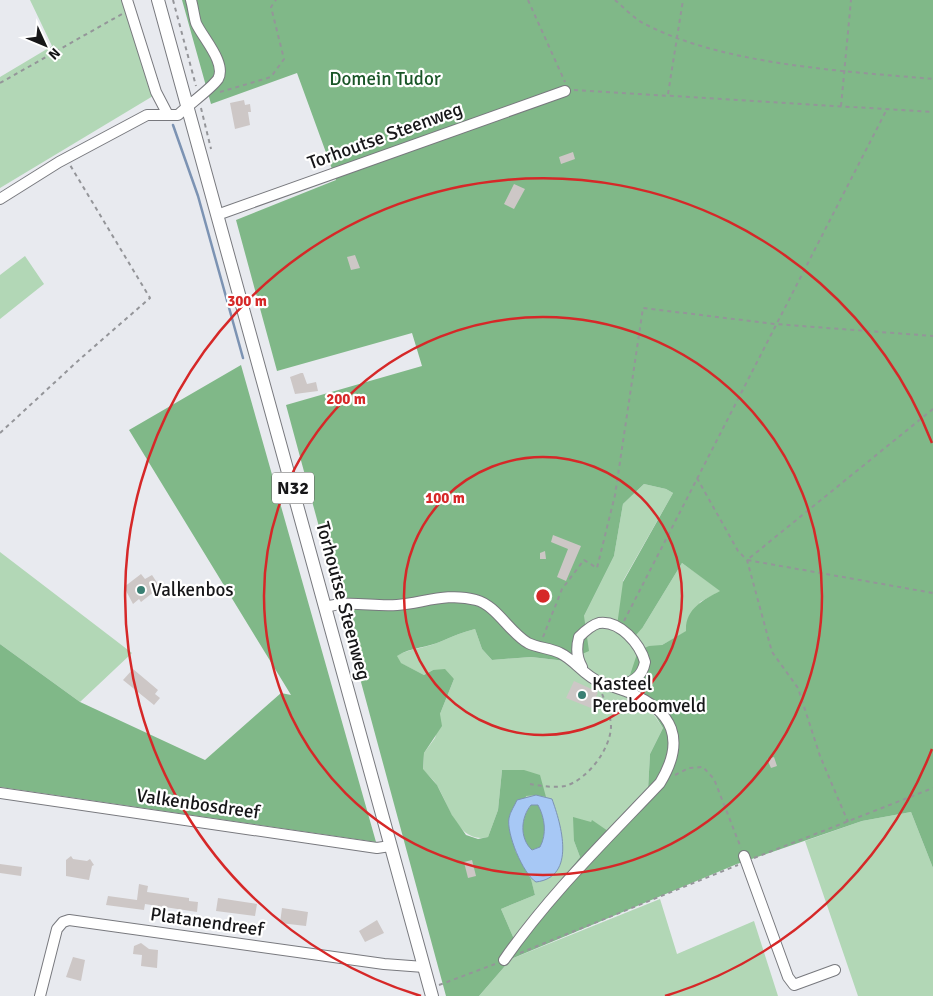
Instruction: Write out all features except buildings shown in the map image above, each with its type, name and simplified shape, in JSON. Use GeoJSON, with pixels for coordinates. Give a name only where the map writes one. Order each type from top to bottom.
{"type":"FeatureCollection","features":[{"type":"Feature","properties":{"kind":"main road","name":"Torhoutse Steenweg"},"geometry":{"type":"LineString","coordinates":[[158,0],[326,607],[430,992]]}},
{"type":"Feature","properties":{"kind":"street"},"geometry":{"type":"LineString","coordinates":[[0,199],[147,115],[178,115],[219,78],[220,67],[215,54],[196,22],[192,0]]}},
{"type":"Feature","properties":{"kind":"street"},"geometry":{"type":"LineString","coordinates":[[129,5],[156,92],[163,110],[168,114]]}},
{"type":"Feature","properties":{"kind":"street","name":"Torhoutse Steenweg"},"geometry":{"type":"LineString","coordinates":[[217,215],[568,88]]}},
{"type":"Feature","properties":{"kind":"street"},"geometry":{"type":"LineString","coordinates":[[326,607],[336,604],[365,603],[396,605],[448,597],[477,600],[502,618],[518,636],[528,643],[559,652],[598,682],[612,685],[655,706],[667,717],[674,732],[674,750],[669,769],[660,783],[560,886],[531,920],[504,960]]}},
{"type":"Feature","properties":{"kind":"street"},"geometry":{"type":"LineString","coordinates":[[585,672],[578,660],[576,647],[579,637],[598,623],[610,624],[620,629],[637,644],[645,662],[639,676],[632,682],[612,685]]}},
{"type":"Feature","properties":{"kind":"street","name":"Valkenbosdreef"},"geometry":{"type":"LineString","coordinates":[[0,794],[378,848],[390,846]]}},
{"type":"Feature","properties":{"kind":"street"},"geometry":{"type":"LineString","coordinates":[[745,859],[788,977],[794,985],[835,970]]}},
{"type":"Feature","properties":{"kind":"street","name":"Platanendreef"},"geometry":{"type":"LineString","coordinates":[[40,996],[57,929],[63,922],[69,920],[374,963],[424,967]]}},
{"type":"Feature","properties":{"kind":"path"},"geometry":{"type":"LineString","coordinates":[[173,0],[198,96]]}},
{"type":"Feature","properties":{"kind":"path"},"geometry":{"type":"LineString","coordinates":[[208,88],[222,93],[271,77],[284,59],[271,7],[276,0]]}},
{"type":"Feature","properties":{"kind":"path"},"geometry":{"type":"LineString","coordinates":[[528,0],[568,88],[588,93],[668,95],[933,112]]}},
{"type":"Feature","properties":{"kind":"path"},"geometry":{"type":"LineString","coordinates":[[614,0],[640,21],[678,39],[748,56],[844,71],[933,79]]}},
{"type":"Feature","properties":{"kind":"path"},"geometry":{"type":"LineString","coordinates":[[668,95],[683,0]]}},
{"type":"Feature","properties":{"kind":"path"},"geometry":{"type":"LineString","coordinates":[[840,106],[851,0]]}},
{"type":"Feature","properties":{"kind":"path"},"geometry":{"type":"LineString","coordinates":[[0,83],[129,5]]}},
{"type":"Feature","properties":{"kind":"path"},"geometry":{"type":"LineString","coordinates":[[620,629],[887,109]]}},
{"type":"Feature","properties":{"kind":"path"},"geometry":{"type":"LineString","coordinates":[[0,433],[150,298],[67,159]]}},
{"type":"Feature","properties":{"kind":"path"},"geometry":{"type":"LineString","coordinates":[[540,647],[562,589],[584,560],[597,568],[615,495],[643,308],[775,324],[933,336]]}},
{"type":"Feature","properties":{"kind":"path"},"geometry":{"type":"LineString","coordinates":[[747,560],[933,409]]}},
{"type":"Feature","properties":{"kind":"path"},"geometry":{"type":"LineString","coordinates":[[698,478],[738,551],[747,560],[772,652],[798,688],[820,756],[848,822]]}},
{"type":"Feature","properties":{"kind":"path"},"geometry":{"type":"LineString","coordinates":[[747,560],[933,593]]}},
{"type":"Feature","properties":{"kind":"path"},"geometry":{"type":"LineString","coordinates":[[530,784],[543,787],[565,786],[582,776],[598,760],[607,744],[611,727],[600,688]]}},
{"type":"Feature","properties":{"kind":"path"},"geometry":{"type":"LineString","coordinates":[[660,783],[688,768],[702,767],[714,779],[745,859]]}},
{"type":"Feature","properties":{"kind":"path"},"geometry":{"type":"LineString","coordinates":[[430,992],[745,859],[848,822],[933,788]]}},
{"type":"Feature","properties":{"kind":"green space"},"geometry":{"type":"Polygon","coordinates":[[[30,0],[124,0],[153,96],[0,188],[0,77],[52,46],[30,0]]]}},
{"type":"Feature","properties":{"kind":"green space","name":"Domein Tudor"},"geometry":{"type":"Polygon","coordinates":[[[182,0],[933,0],[933,868],[911,812],[862,821],[737,864],[511,959],[479,996],[446,996],[286,405],[422,366],[412,333],[277,371],[236,220],[336,180],[297,73],[211,104],[182,0]],[[644,484],[623,504],[614,556],[584,616],[589,651],[566,661],[531,657],[492,660],[482,649],[475,629],[397,656],[401,663],[424,675],[433,670],[445,669],[454,679],[440,714],[442,726],[424,753],[423,769],[437,785],[452,815],[466,835],[478,839],[488,837],[498,810],[502,770],[524,770],[540,775],[546,797],[526,796],[515,850],[531,879],[535,895],[501,909],[514,939],[580,857],[574,841],[573,817],[591,822],[592,820],[608,831],[648,790],[650,754],[663,728],[630,675],[638,651],[649,646],[662,645],[686,631],[688,617],[696,606],[720,591],[682,563],[643,627],[630,642],[616,633],[623,582],[673,493],[666,489],[644,484]]]}},
{"type":"Feature","properties":{"kind":"green space"},"geometry":{"type":"Polygon","coordinates":[[[25,256],[44,284],[0,319],[0,275],[25,256]]]}},
{"type":"Feature","properties":{"kind":"green space"},"geometry":{"type":"Polygon","coordinates":[[[241,365],[376,842],[0,787],[0,644],[80,702],[205,760],[281,693],[291,695],[129,430],[241,365]]]}},
{"type":"Feature","properties":{"kind":"green space"},"geometry":{"type":"Polygon","coordinates":[[[644,484],[666,489],[673,493],[623,581],[643,627],[682,563],[721,591],[700,602],[687,631],[662,645],[636,689],[663,728],[650,754],[648,790],[608,832],[592,821],[574,841],[580,857],[514,939],[501,909],[535,895],[502,770],[498,810],[488,837],[478,838],[470,835],[463,830],[451,814],[437,785],[423,770],[424,753],[435,738],[440,714],[454,679],[433,670],[424,675],[400,663],[396,656],[475,629],[482,649],[492,660],[531,657],[566,661],[584,616],[614,556],[623,504],[644,484]]]}},
{"type":"Feature","properties":{"kind":"green space"},"geometry":{"type":"Polygon","coordinates":[[[0,552],[132,653],[80,702],[0,644],[0,552]]]}},
{"type":"Feature","properties":{"kind":"green space"},"geometry":{"type":"Polygon","coordinates":[[[531,805],[538,805],[544,821],[544,837],[540,847],[531,850],[523,834],[523,822],[531,805]]]}},
{"type":"Feature","properties":{"kind":"green space"},"geometry":{"type":"Polygon","coordinates":[[[911,812],[933,868],[933,996],[858,996],[805,841],[862,821],[911,812]]]}},
{"type":"Feature","properties":{"kind":"green space"},"geometry":{"type":"Polygon","coordinates":[[[660,899],[677,954],[754,921],[778,996],[479,996],[511,959],[660,899]]]}},
{"type":"Feature","properties":{"kind":"water"},"geometry":{"type":"Polygon","coordinates":[[[536,795],[552,799],[562,835],[563,848],[557,870],[549,878],[536,882],[526,871],[516,853],[509,825],[510,816],[517,800],[536,795]],[[531,805],[523,821],[523,834],[532,850],[540,847],[544,837],[544,821],[538,805],[531,805]]]}},
{"type":"Feature","properties":{"kind":"waterway"},"geometry":{"type":"LineString","coordinates":[[173,125],[198,196],[243,358]]}},
{"type":"Feature","properties":{"kind":"place","name":"Valkenbos"},"geometry":{"type":"Point","coordinates":[141,590]}},
{"type":"Feature","properties":{"kind":"place","name":"Kasteel Pereboomveld"},"geometry":{"type":"Point","coordinates":[582,695]}}]}
